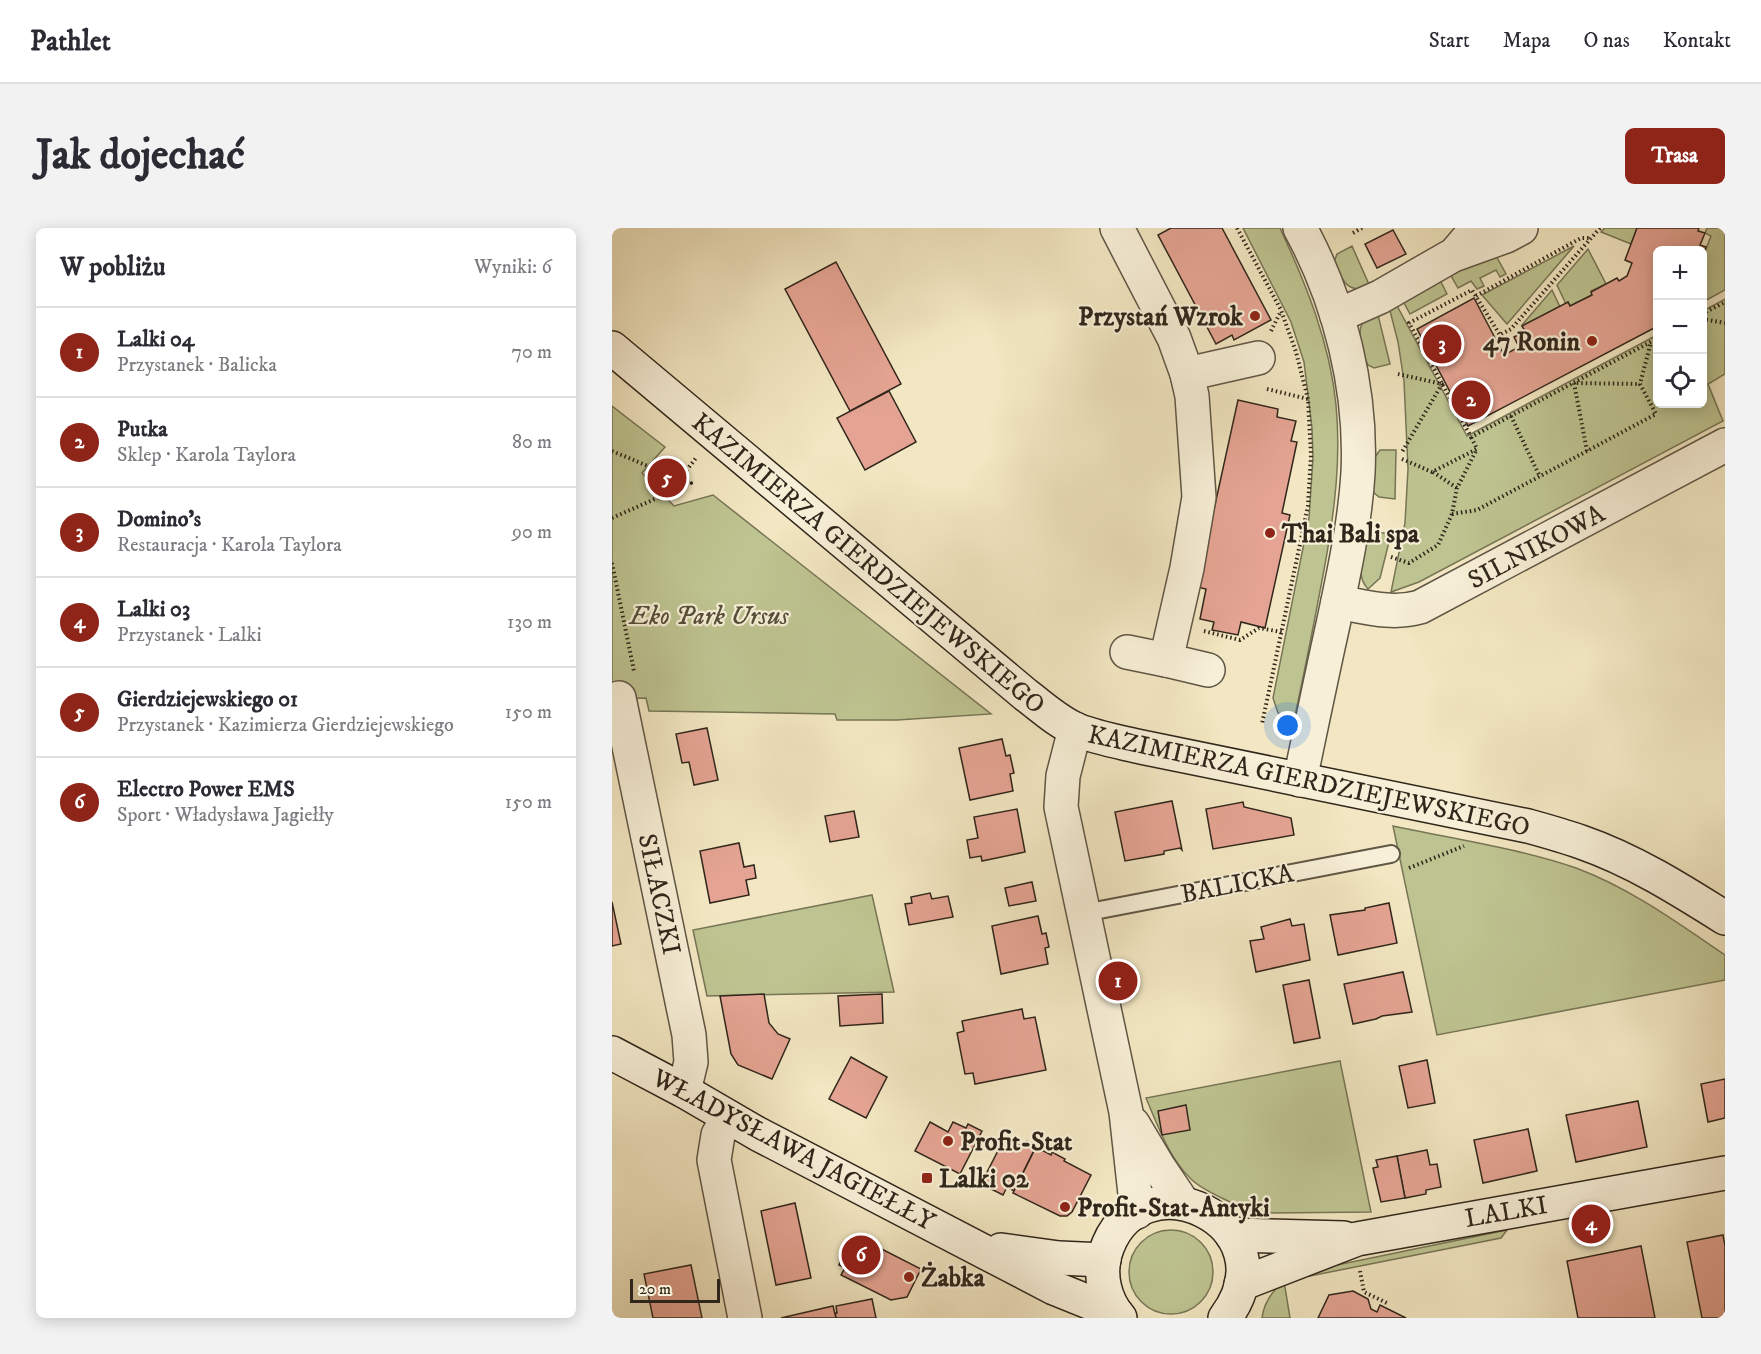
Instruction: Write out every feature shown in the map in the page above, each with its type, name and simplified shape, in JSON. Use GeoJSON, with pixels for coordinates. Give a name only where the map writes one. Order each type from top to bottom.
{"type":"FeatureCollection","features":[{"type":"Feature","properties":{"kind":"street"},"geometry":{"type":"LineString","coordinates":[[1117,228],[1174,338],[1192,396],[1199,497],[1187,568],[1166,660]]}},
{"type":"Feature","properties":{"kind":"street"},"geometry":{"type":"LineString","coordinates":[[1300,228],[1320,268],[1336,316],[1349,366],[1358,433],[1358,472],[1354,514],[1338,602],[1300,780]]}},
{"type":"Feature","properties":{"kind":"street"},"geometry":{"type":"LineString","coordinates":[[1455,254],[1477,228]]}},
{"type":"Feature","properties":{"kind":"street"},"geometry":{"type":"LineString","coordinates":[[1336,316],[1380,297],[1455,254],[1506,236],[1521,228]]}},
{"type":"Feature","properties":{"kind":"street","name":"KAZIMIERZA GIERDZIEJEWSKIEGO"},"geometry":{"type":"LineString","coordinates":[[612,348],[1026,695],[1075,729],[1109,740],[1528,826],[1582,842],[1657,876],[1725,918]]}},
{"type":"Feature","properties":{"kind":"street"},"geometry":{"type":"LineString","coordinates":[[1187,374],[1258,358]]}},
{"type":"Feature","properties":{"kind":"street","name":"SILNIKOWA"},"geometry":{"type":"LineString","coordinates":[[1338,602],[1381,610],[1404,611],[1420,607],[1723,452]]}},
{"type":"Feature","properties":{"kind":"street"},"geometry":{"type":"LineString","coordinates":[[1127,652],[1208,670]]}},
{"type":"Feature","properties":{"kind":"street","name":"SIŁACZKI"},"geometry":{"type":"LineString","coordinates":[[627,685],[689,1035],[691,1062],[684,1091]]}},
{"type":"Feature","properties":{"kind":"street"},"geometry":{"type":"LineString","coordinates":[[1075,729],[1063,776],[1061,807],[1126,1112],[1137,1212]]}},
{"type":"Feature","properties":{"kind":"street","name":"WŁADYSŁAWA JAGIEŁŁY"},"geometry":{"type":"LineString","coordinates":[[612,1053],[728,1117],[1054,1288],[1118,1316]]}},
{"type":"Feature","properties":{"kind":"street"},"geometry":{"type":"LineString","coordinates":[[1126,1112],[1183,1203]]}},
{"type":"Feature","properties":{"kind":"street"},"geometry":{"type":"LineString","coordinates":[[728,1117],[718,1136],[714,1160],[745,1318]]}},
{"type":"Feature","properties":{"kind":"street","name":"LALKI"},"geometry":{"type":"LineString","coordinates":[[1234,1307],[1359,1254],[1725,1173]]}},
{"type":"Feature","properties":{"kind":"street"},"geometry":{"type":"LineString","coordinates":[[1118,1316],[1107,1296],[1103,1278],[1108,1245],[1115,1232],[1137,1212],[1151,1205],[1167,1202],[1197,1206],[1211,1213],[1232,1234],[1243,1267],[1234,1307]]}},
{"type":"Feature","properties":{"kind":"street","name":"LALKI"},"geometry":{"type":"LineString","coordinates":[[1232,1234],[1359,1254]]}},
{"type":"Feature","properties":{"kind":"street","name":"WŁADYSŁAWA JAGIEŁŁY"},"geometry":{"type":"LineString","coordinates":[[976,1247],[1059,1258],[1104,1260]]}},
{"type":"Feature","properties":{"kind":"lane","name":"BALICKA"},"geometry":{"type":"LineString","coordinates":[[1084,913],[1391,854]]}},
{"type":"Feature","properties":{"kind":"path"},"geometry":{"type":"LineString","coordinates":[[1237,228],[1281,310],[1296,352],[1308,399],[1311,454],[1308,506],[1262,724]]}},
{"type":"Feature","properties":{"kind":"path"},"geometry":{"type":"LineString","coordinates":[[1353,233],[1362,228]]}},
{"type":"Feature","properties":{"kind":"path"},"geometry":{"type":"LineString","coordinates":[[1477,450],[1409,323],[1472,290],[1500,335],[1511,329],[1600,228]]}},
{"type":"Feature","properties":{"kind":"path"},"geometry":{"type":"LineString","coordinates":[[1476,296],[1581,238],[1591,238]]}},
{"type":"Feature","properties":{"kind":"path"},"geometry":{"type":"LineString","coordinates":[[1707,311],[1725,302]]}},
{"type":"Feature","properties":{"kind":"path"},"geometry":{"type":"LineString","coordinates":[[1707,320],[1725,323]]}},
{"type":"Feature","properties":{"kind":"path"},"geometry":{"type":"LineString","coordinates":[[1471,437],[1651,341]]}},
{"type":"Feature","properties":{"kind":"path"},"geometry":{"type":"LineString","coordinates":[[1452,514],[1477,510],[1656,414],[1640,384],[1651,341]]}},
{"type":"Feature","properties":{"kind":"path"},"geometry":{"type":"LineString","coordinates":[[1398,374],[1442,384]]}},
{"type":"Feature","properties":{"kind":"path"},"geometry":{"type":"LineString","coordinates":[[1574,383],[1640,384]]}},
{"type":"Feature","properties":{"kind":"path"},"geometry":{"type":"LineString","coordinates":[[1574,383],[1587,452]]}},
{"type":"Feature","properties":{"kind":"path"},"geometry":{"type":"LineString","coordinates":[[1402,453],[1442,384]]}},
{"type":"Feature","properties":{"kind":"path"},"geometry":{"type":"LineString","coordinates":[[1511,416],[1540,477]]}},
{"type":"Feature","properties":{"kind":"path"},"geometry":{"type":"LineString","coordinates":[[1432,472],[1477,450]]}},
{"type":"Feature","properties":{"kind":"path"},"geometry":{"type":"LineString","coordinates":[[1391,557],[1409,563],[1438,545],[1452,514],[1457,488],[1477,450]]}},
{"type":"Feature","properties":{"kind":"path"},"geometry":{"type":"LineString","coordinates":[[612,451],[654,469],[664,464],[691,483],[612,518]]}},
{"type":"Feature","properties":{"kind":"path"},"geometry":{"type":"LineString","coordinates":[[682,476],[697,458]]}},
{"type":"Feature","properties":{"kind":"path"},"geometry":{"type":"LineString","coordinates":[[1402,459],[1432,472],[1457,488]]}},
{"type":"Feature","properties":{"kind":"path"},"geometry":{"type":"LineString","coordinates":[[612,563],[627,685]]}},
{"type":"Feature","properties":{"kind":"path"},"geometry":{"type":"LineString","coordinates":[[1174,624],[1240,640],[1259,628],[1282,633]]}},
{"type":"Feature","properties":{"kind":"path"},"geometry":{"type":"LineString","coordinates":[[1404,869],[1471,843]]}},
{"type":"Feature","properties":{"kind":"path"},"geometry":{"type":"LineString","coordinates":[[1359,1254],[1364,1292],[1387,1303]]}},
{"type":"Feature","properties":{"kind":"green space"},"geometry":{"type":"Polygon","coordinates":[[[1243,228],[1280,228],[1315,314],[1328,359],[1336,405],[1337,463],[1332,520],[1294,720],[1278,713],[1273,698],[1309,518],[1313,458],[1312,428],[1304,362],[1291,322],[1243,228]]]}},
{"type":"Feature","properties":{"kind":"green space"},"geometry":{"type":"Polygon","coordinates":[[[1605,228],[1637,228],[1631,244],[1601,232],[1605,228]]]}},
{"type":"Feature","properties":{"kind":"green space"},"geometry":{"type":"Polygon","coordinates":[[[1707,228],[1725,228],[1725,290],[1707,300],[1707,246],[1711,236],[1705,233],[1707,228]]]}},
{"type":"Feature","properties":{"kind":"green space"},"geometry":{"type":"Polygon","coordinates":[[[1352,246],[1371,289],[1356,289],[1346,284],[1334,262],[1337,254],[1352,246]]]}},
{"type":"Feature","properties":{"kind":"green space"},"geometry":{"type":"Polygon","coordinates":[[[1574,246],[1507,324],[1482,295],[1574,246]]]}},
{"type":"Feature","properties":{"kind":"green space"},"geometry":{"type":"Polygon","coordinates":[[[1588,249],[1606,284],[1591,291],[1592,295],[1570,306],[1568,302],[1566,304],[1557,285],[1588,249]]]}},
{"type":"Feature","properties":{"kind":"green space"},"geometry":{"type":"Polygon","coordinates":[[[1495,254],[1506,274],[1500,277],[1496,270],[1480,278],[1484,286],[1477,289],[1471,281],[1458,288],[1450,274],[1495,254]]]}},
{"type":"Feature","properties":{"kind":"green space"},"geometry":{"type":"Polygon","coordinates":[[[1440,280],[1447,294],[1410,314],[1403,301],[1440,280]]]}},
{"type":"Feature","properties":{"kind":"green space"},"geometry":{"type":"Polygon","coordinates":[[[1552,290],[1560,307],[1522,326],[1522,325],[1552,290]]]}},
{"type":"Feature","properties":{"kind":"green space"},"geometry":{"type":"Polygon","coordinates":[[[1725,299],[1725,374],[1708,384],[1723,421],[1419,582],[1391,592],[1405,523],[1408,469],[1404,381],[1398,342],[1389,307],[1396,304],[1467,436],[1653,337],[1653,408],[1707,408],[1707,309],[1725,299]]]}},
{"type":"Feature","properties":{"kind":"green space"},"geometry":{"type":"Polygon","coordinates":[[[1377,311],[1390,364],[1374,368],[1368,365],[1362,349],[1360,329],[1365,319],[1377,311]]]}},
{"type":"Feature","properties":{"kind":"green space","name":"Eko Park Ursus"},"geometry":{"type":"Polygon","coordinates":[[[612,406],[665,447],[642,473],[674,506],[713,495],[991,714],[897,720],[837,720],[835,714],[649,711],[646,698],[612,699],[612,406]]]}},
{"type":"Feature","properties":{"kind":"green space"},"geometry":{"type":"Polygon","coordinates":[[[1380,450],[1396,450],[1395,499],[1379,497],[1373,492],[1375,457],[1380,450]]]}},
{"type":"Feature","properties":{"kind":"green space"},"geometry":{"type":"Polygon","coordinates":[[[1375,532],[1391,534],[1380,578],[1368,589],[1362,577],[1361,564],[1367,536],[1375,532]]]}},
{"type":"Feature","properties":{"kind":"green space"},"geometry":{"type":"Polygon","coordinates":[[[1393,826],[1531,855],[1596,876],[1653,907],[1725,955],[1725,980],[1437,1035],[1393,826]]]}},
{"type":"Feature","properties":{"kind":"green space"},"geometry":{"type":"Polygon","coordinates":[[[872,895],[894,992],[707,996],[693,930],[872,895]]]}},
{"type":"Feature","properties":{"kind":"green space"},"geometry":{"type":"Polygon","coordinates":[[[1340,1061],[1371,1212],[1257,1213],[1204,1189],[1183,1171],[1176,1161],[1146,1098],[1340,1061]]]}},
{"type":"Feature","properties":{"kind":"green space"},"geometry":{"type":"Polygon","coordinates":[[[1171,1230],[1187,1233],[1201,1242],[1210,1256],[1213,1272],[1210,1288],[1201,1302],[1187,1311],[1171,1314],[1155,1311],[1141,1302],[1132,1288],[1129,1272],[1132,1256],[1141,1242],[1155,1233],[1171,1230]]]}},
{"type":"Feature","properties":{"kind":"green space"},"geometry":{"type":"Polygon","coordinates":[[[1507,1230],[1501,1238],[1310,1276],[1303,1272],[1507,1230]]]}},
{"type":"Feature","properties":{"kind":"green space"},"geometry":{"type":"Polygon","coordinates":[[[1284,1281],[1290,1318],[1262,1318],[1269,1297],[1284,1281]]]}},
{"type":"Feature","properties":{"kind":"building"},"geometry":{"type":"Polygon","coordinates":[[[1171,228],[1222,228],[1271,320],[1234,340],[1232,335],[1216,344],[1158,235],[1171,228]]]}},
{"type":"Feature","properties":{"kind":"building"},"geometry":{"type":"Polygon","coordinates":[[[1637,228],[1699,228],[1698,231],[1705,233],[1700,245],[1703,246],[1653,246],[1653,329],[1468,426],[1417,329],[1474,298],[1504,355],[1519,347],[1514,337],[1525,331],[1522,326],[1568,302],[1570,306],[1592,295],[1591,292],[1617,278],[1619,281],[1627,276],[1632,263],[1625,260],[1637,228]]]}},
{"type":"Feature","properties":{"kind":"building"},"geometry":{"type":"Polygon","coordinates":[[[1393,230],[1406,254],[1377,268],[1365,244],[1393,230]]]}},
{"type":"Feature","properties":{"kind":"building"},"geometry":{"type":"Polygon","coordinates":[[[836,262],[901,384],[850,411],[785,289],[836,262]]]}},
{"type":"Feature","properties":{"kind":"building"},"geometry":{"type":"Polygon","coordinates":[[[889,391],[916,442],[865,470],[837,418],[889,391]]]}},
{"type":"Feature","properties":{"kind":"building"},"geometry":{"type":"Polygon","coordinates":[[[1238,400],[1278,409],[1277,417],[1296,421],[1291,441],[1297,442],[1282,513],[1290,515],[1265,628],[1241,622],[1238,635],[1212,630],[1214,622],[1200,619],[1206,589],[1197,587],[1238,400]]]}},
{"type":"Feature","properties":{"kind":"building"},"geometry":{"type":"Polygon","coordinates":[[[707,728],[718,780],[694,785],[689,762],[682,763],[676,734],[707,728]]]}},
{"type":"Feature","properties":{"kind":"building"},"geometry":{"type":"Polygon","coordinates":[[[1002,739],[1006,756],[1010,755],[1014,773],[1010,774],[1013,791],[970,800],[959,748],[1002,739]]]}},
{"type":"Feature","properties":{"kind":"building"},"geometry":{"type":"Polygon","coordinates":[[[1172,801],[1182,850],[1180,848],[1164,851],[1164,854],[1125,861],[1115,812],[1172,801]]]}},
{"type":"Feature","properties":{"kind":"building"},"geometry":{"type":"Polygon","coordinates":[[[1243,802],[1244,807],[1291,818],[1294,835],[1213,849],[1206,809],[1243,802]]]}},
{"type":"Feature","properties":{"kind":"building"},"geometry":{"type":"Polygon","coordinates":[[[1017,809],[1025,852],[982,861],[981,856],[970,858],[967,840],[978,838],[974,817],[1017,809]]]}},
{"type":"Feature","properties":{"kind":"building"},"geometry":{"type":"Polygon","coordinates":[[[854,811],[859,837],[830,842],[825,816],[854,811]]]}},
{"type":"Feature","properties":{"kind":"building"},"geometry":{"type":"Polygon","coordinates":[[[739,843],[744,867],[754,865],[756,878],[746,880],[749,895],[710,903],[700,851],[739,843]]]}},
{"type":"Feature","properties":{"kind":"building"},"geometry":{"type":"Polygon","coordinates":[[[1032,882],[1036,901],[1009,906],[1005,888],[1032,882]]]}},
{"type":"Feature","properties":{"kind":"building"},"geometry":{"type":"Polygon","coordinates":[[[930,893],[932,899],[948,896],[953,917],[909,925],[905,904],[912,903],[911,897],[930,893]]]}},
{"type":"Feature","properties":{"kind":"building"},"geometry":{"type":"Polygon","coordinates":[[[612,902],[621,944],[612,946],[612,902]]]}},
{"type":"Feature","properties":{"kind":"building"},"geometry":{"type":"Polygon","coordinates":[[[1389,903],[1397,943],[1338,955],[1330,915],[1365,910],[1365,908],[1389,903]]]}},
{"type":"Feature","properties":{"kind":"building"},"geometry":{"type":"Polygon","coordinates":[[[1038,916],[1042,934],[1046,933],[1049,947],[1045,948],[1048,964],[1001,974],[992,926],[1038,916]]]}},
{"type":"Feature","properties":{"kind":"building"},"geometry":{"type":"Polygon","coordinates":[[[1290,919],[1292,926],[1304,924],[1310,960],[1256,972],[1250,941],[1264,939],[1261,927],[1290,919]]]}},
{"type":"Feature","properties":{"kind":"building"},"geometry":{"type":"Polygon","coordinates":[[[1403,972],[1412,1012],[1382,1016],[1353,1024],[1344,984],[1403,972]]]}},
{"type":"Feature","properties":{"kind":"building"},"geometry":{"type":"Polygon","coordinates":[[[1309,980],[1320,1038],[1294,1043],[1283,985],[1309,980]]]}},
{"type":"Feature","properties":{"kind":"building"},"geometry":{"type":"Polygon","coordinates":[[[764,994],[769,1023],[778,1034],[790,1039],[772,1079],[738,1065],[731,1054],[720,996],[764,994]]]}},
{"type":"Feature","properties":{"kind":"building"},"geometry":{"type":"Polygon","coordinates":[[[882,994],[883,1023],[840,1026],[838,996],[882,994]]]}},
{"type":"Feature","properties":{"kind":"building"},"geometry":{"type":"Polygon","coordinates":[[[1022,1009],[1024,1019],[1035,1017],[1046,1070],[975,1084],[973,1073],[965,1074],[957,1033],[964,1031],[962,1021],[1022,1009]]]}},
{"type":"Feature","properties":{"kind":"building"},"geometry":{"type":"Polygon","coordinates":[[[851,1057],[887,1077],[866,1118],[829,1099],[851,1057]]]}},
{"type":"Feature","properties":{"kind":"building"},"geometry":{"type":"Polygon","coordinates":[[[1427,1060],[1435,1103],[1408,1108],[1399,1066],[1427,1060]]]}},
{"type":"Feature","properties":{"kind":"building"},"geometry":{"type":"Polygon","coordinates":[[[1725,1079],[1725,1118],[1708,1122],[1701,1084],[1725,1079]]]}},
{"type":"Feature","properties":{"kind":"building"},"geometry":{"type":"Polygon","coordinates":[[[1638,1101],[1647,1147],[1576,1162],[1566,1115],[1638,1101]]]}},
{"type":"Feature","properties":{"kind":"building"},"geometry":{"type":"Polygon","coordinates":[[[1186,1105],[1190,1130],[1162,1135],[1158,1111],[1186,1105]]]}},
{"type":"Feature","properties":{"kind":"building","name":"Profit-Stat"},"geometry":{"type":"Polygon","coordinates":[[[930,1122],[948,1132],[953,1122],[966,1128],[968,1124],[982,1131],[960,1174],[915,1151],[930,1122]]]}},
{"type":"Feature","properties":{"kind":"building"},"geometry":{"type":"Polygon","coordinates":[[[1528,1129],[1537,1171],[1483,1183],[1474,1140],[1528,1129]]]}},
{"type":"Feature","properties":{"kind":"building"},"geometry":{"type":"Polygon","coordinates":[[[1005,1137],[1023,1147],[1027,1141],[1036,1146],[1014,1191],[1007,1187],[1003,1195],[981,1184],[1005,1137]]]}},
{"type":"Feature","properties":{"kind":"building"},"geometry":{"type":"Polygon","coordinates":[[[1036,1147],[1051,1155],[1052,1152],[1091,1175],[1072,1212],[1067,1216],[1060,1216],[1013,1193],[1036,1147]]]}},
{"type":"Feature","properties":{"kind":"building"},"geometry":{"type":"Polygon","coordinates":[[[1427,1150],[1430,1165],[1437,1164],[1441,1187],[1426,1190],[1426,1194],[1405,1198],[1397,1156],[1427,1150]]]}},
{"type":"Feature","properties":{"kind":"building"},"geometry":{"type":"Polygon","coordinates":[[[1397,1156],[1405,1198],[1381,1202],[1373,1168],[1378,1167],[1376,1160],[1397,1156]]]}},
{"type":"Feature","properties":{"kind":"building"},"geometry":{"type":"Polygon","coordinates":[[[795,1203],[811,1278],[776,1285],[761,1211],[795,1203]]]}},
{"type":"Feature","properties":{"kind":"building"},"geometry":{"type":"Polygon","coordinates":[[[1723,1235],[1725,1318],[1702,1318],[1687,1242],[1723,1235]]]}},
{"type":"Feature","properties":{"kind":"building"},"geometry":{"type":"Polygon","coordinates":[[[860,1238],[921,1269],[907,1297],[891,1300],[841,1275],[845,1268],[839,1265],[850,1242],[856,1245],[860,1238]]]}},
{"type":"Feature","properties":{"kind":"building"},"geometry":{"type":"Polygon","coordinates":[[[1641,1246],[1655,1318],[1578,1318],[1567,1261],[1641,1246]]]}},
{"type":"Feature","properties":{"kind":"building"},"geometry":{"type":"Polygon","coordinates":[[[691,1265],[702,1318],[653,1318],[644,1274],[691,1265]]]}},
{"type":"Feature","properties":{"kind":"building"},"geometry":{"type":"Polygon","coordinates":[[[1353,1291],[1368,1299],[1371,1309],[1377,1312],[1380,1305],[1406,1318],[1318,1318],[1329,1295],[1353,1291]]]}},
{"type":"Feature","properties":{"kind":"building"},"geometry":{"type":"Polygon","coordinates":[[[872,1299],[876,1318],[836,1318],[836,1306],[872,1299]]]}},
{"type":"Feature","properties":{"kind":"building"},"geometry":{"type":"Polygon","coordinates":[[[833,1306],[836,1318],[781,1318],[833,1306]]]}},
{"type":"Feature","properties":{"kind":"place","name":"Przystań Wzrok"},"geometry":{"type":"Point","coordinates":[1255,316]}},
{"type":"Feature","properties":{"kind":"place","name":"47 Ronin"},"geometry":{"type":"Point","coordinates":[1592,341]}},
{"type":"Feature","properties":{"kind":"place","name":"Domino's"},"geometry":{"type":"Point","coordinates":[1442,344]}},
{"type":"Feature","properties":{"kind":"place","name":"Putka"},"geometry":{"type":"Point","coordinates":[1471,400]}},
{"type":"Feature","properties":{"kind":"place","name":"Gierdziejewskiego 01"},"geometry":{"type":"Point","coordinates":[667,478]}},
{"type":"Feature","properties":{"kind":"place","name":"Thai Bali spa"},"geometry":{"type":"Point","coordinates":[1270,533]}},
{"type":"Feature","properties":{"kind":"place","name":"Lalki 04"},"geometry":{"type":"Point","coordinates":[1118,981]}},
{"type":"Feature","properties":{"kind":"place","name":"Profit-Stat"},"geometry":{"type":"Point","coordinates":[948,1141]}},
{"type":"Feature","properties":{"kind":"place","name":"Lalki 02"},"geometry":{"type":"Point","coordinates":[927,1178]}},
{"type":"Feature","properties":{"kind":"place","name":"Profit-Stat-Antyki"},"geometry":{"type":"Point","coordinates":[1065,1207]}},
{"type":"Feature","properties":{"kind":"place","name":"Lalki 03"},"geometry":{"type":"Point","coordinates":[1591,1224]}},
{"type":"Feature","properties":{"kind":"place","name":"Electro Power EMS"},"geometry":{"type":"Point","coordinates":[861,1255]}},
{"type":"Feature","properties":{"kind":"place","name":"Żabka"},"geometry":{"type":"Point","coordinates":[909,1277]}}]}
